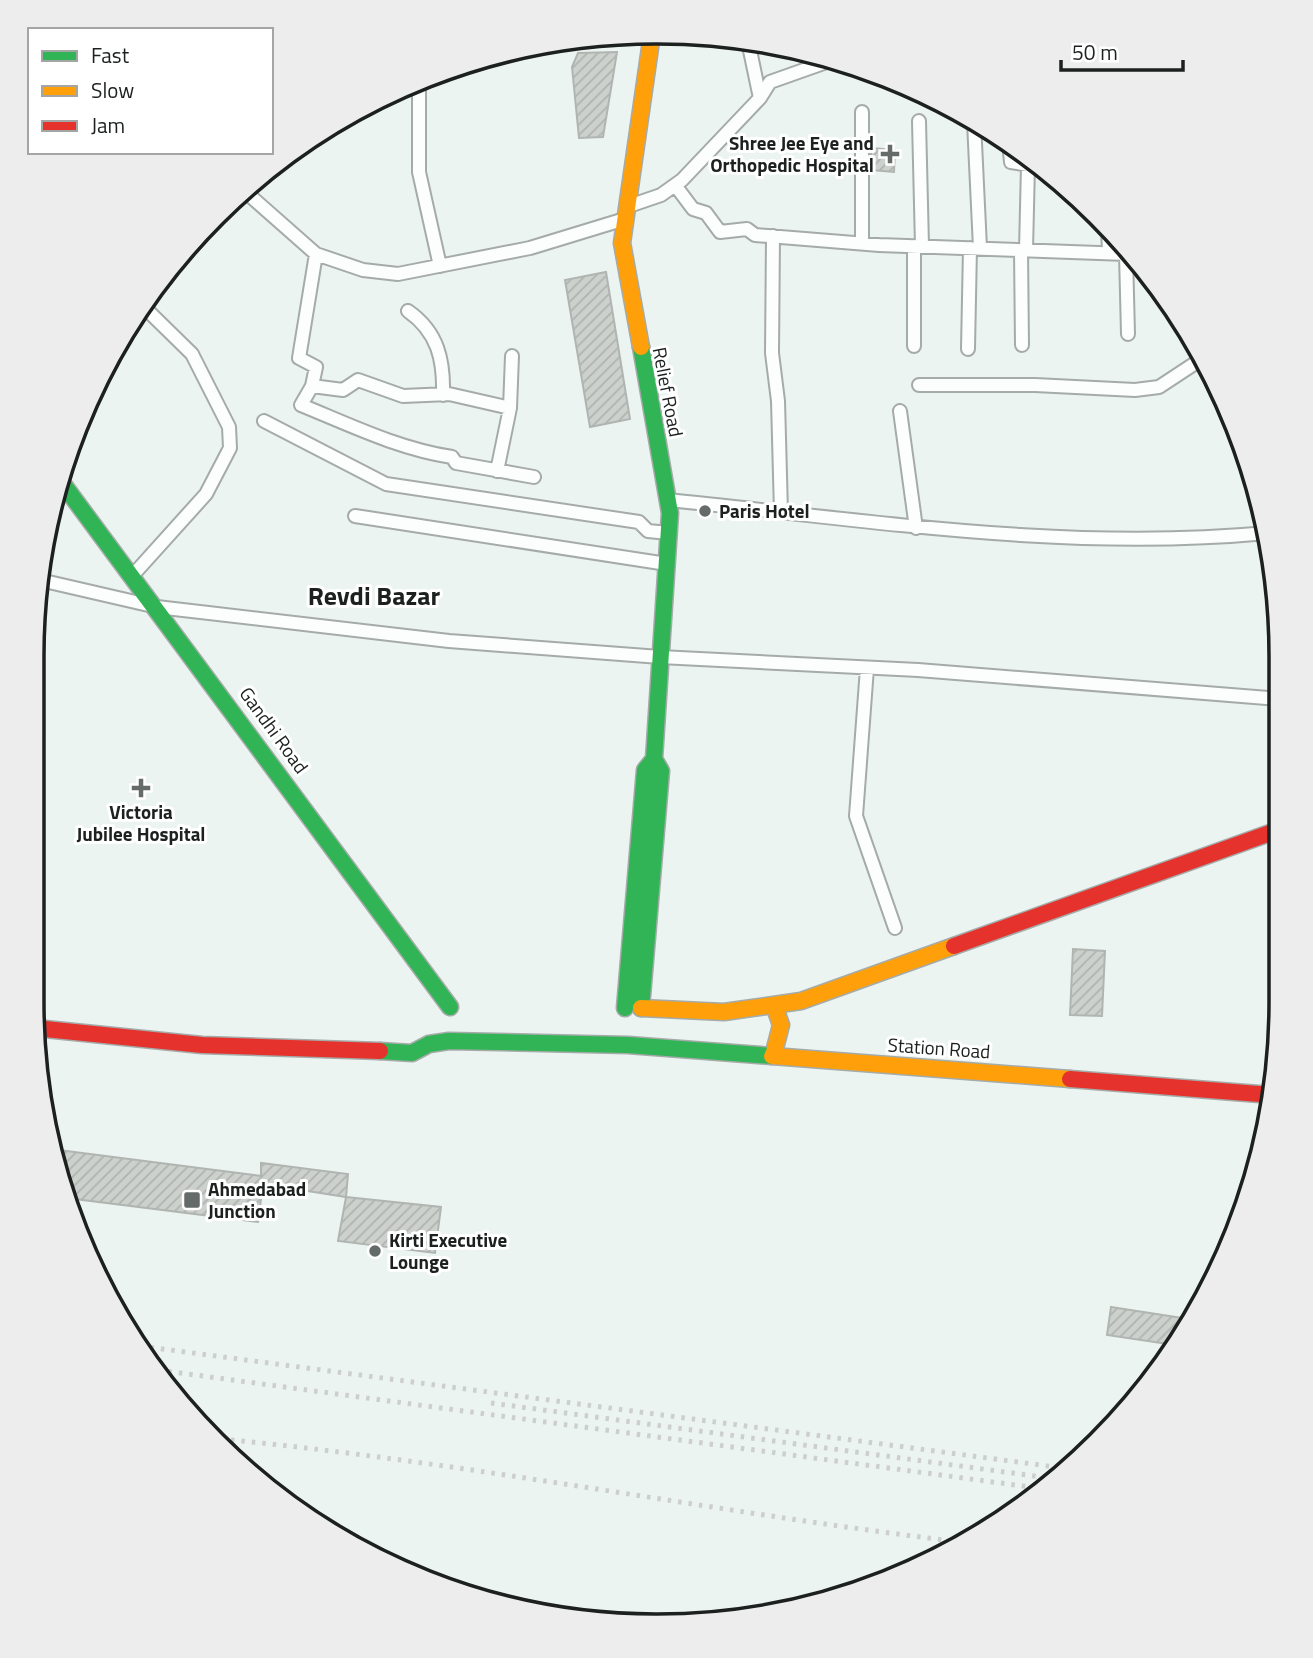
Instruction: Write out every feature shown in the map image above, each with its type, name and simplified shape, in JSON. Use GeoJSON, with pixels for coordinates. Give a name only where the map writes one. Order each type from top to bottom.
{"type":"FeatureCollection","features":[{"type":"Feature","properties":{"kind":"main road","name":"Relief Road"},"geometry":{"type":"LineString","coordinates":[[651,44],[622,243],[668,500],[669,533],[654,759],[661,771],[633,1008],[724,1012],[774,1005]]}},
{"type":"Feature","properties":{"kind":"main road","name":"Gandhi Road"},"geometry":{"type":"LineString","coordinates":[[67,490],[157,607],[450,1007]]}},
{"type":"Feature","properties":{"kind":"main road"},"geometry":{"type":"LineString","coordinates":[[773,1056],[781,1025],[774,1005],[801,1001],[1269,833]]}},
{"type":"Feature","properties":{"kind":"main road","name":"Station Road"},"geometry":{"type":"LineString","coordinates":[[45,1029],[202,1045],[293,1046],[412,1053],[429,1044],[449,1041],[603,1045],[1262,1094]]}},
{"type":"Feature","properties":{"kind":"street"},"geometry":{"type":"LineString","coordinates":[[750,51],[760,98]]}},
{"type":"Feature","properties":{"kind":"street"},"geometry":{"type":"LineString","coordinates":[[251,197],[316,254],[363,270],[398,274],[530,248],[626,213],[662,195],[760,98],[770,82],[817,65]]}},
{"type":"Feature","properties":{"kind":"street"},"geometry":{"type":"LineString","coordinates":[[419,91],[419,172],[440,266]]}},
{"type":"Feature","properties":{"kind":"street"},"geometry":{"type":"LineString","coordinates":[[862,112],[862,243]]}},
{"type":"Feature","properties":{"kind":"street"},"geometry":{"type":"LineString","coordinates":[[914,346],[919,121]]}},
{"type":"Feature","properties":{"kind":"street"},"geometry":{"type":"LineString","coordinates":[[968,349],[975,248],[974,133]]}},
{"type":"Feature","properties":{"kind":"street"},"geometry":{"type":"LineString","coordinates":[[1022,345],[1023,250],[1028,168]]}},
{"type":"Feature","properties":{"kind":"street"},"geometry":{"type":"LineString","coordinates":[[675,185],[693,209],[706,213],[720,232],[747,229],[755,235],[862,243],[1118,253]]}},
{"type":"Feature","properties":{"kind":"street"},"geometry":{"type":"LineString","coordinates":[[773,236],[772,353],[778,401],[781,512]]}},
{"type":"Feature","properties":{"kind":"street"},"geometry":{"type":"LineString","coordinates":[[1109,243],[1109,252]]}},
{"type":"Feature","properties":{"kind":"street"},"geometry":{"type":"LineString","coordinates":[[316,254],[299,358],[316,367],[312,386],[300,405],[426,453],[452,457],[456,463],[534,477]]}},
{"type":"Feature","properties":{"kind":"street"},"geometry":{"type":"LineString","coordinates":[[1126,263],[1128,334]]}},
{"type":"Feature","properties":{"kind":"street"},"geometry":{"type":"LineString","coordinates":[[408,311],[434,337],[444,364],[443,395]]}},
{"type":"Feature","properties":{"kind":"street"},"geometry":{"type":"LineString","coordinates":[[133,575],[206,494],[230,448],[229,427],[192,354],[150,312]]}},
{"type":"Feature","properties":{"kind":"street"},"geometry":{"type":"LineString","coordinates":[[497,471],[510,408],[512,356]]}},
{"type":"Feature","properties":{"kind":"street"},"geometry":{"type":"LineString","coordinates":[[919,385],[1035,385],[1135,390],[1159,387],[1194,364]]}},
{"type":"Feature","properties":{"kind":"street"},"geometry":{"type":"LineString","coordinates":[[312,386],[343,390],[358,380],[403,396],[443,395],[510,408]]}},
{"type":"Feature","properties":{"kind":"street"},"geometry":{"type":"LineString","coordinates":[[900,411],[916,528]]}},
{"type":"Feature","properties":{"kind":"street"},"geometry":{"type":"LineString","coordinates":[[264,421],[386,484],[639,522],[648,531],[669,533]]}},
{"type":"Feature","properties":{"kind":"street"},"geometry":{"type":"LineString","coordinates":[[668,500],[916,528],[1043,538],[1202,539],[1256,534]]}},
{"type":"Feature","properties":{"kind":"street"},"geometry":{"type":"LineString","coordinates":[[355,516],[667,564]]}},
{"type":"Feature","properties":{"kind":"street"},"geometry":{"type":"LineString","coordinates":[[48,582],[157,607],[449,641],[660,657],[1138,686],[1269,698]]}},
{"type":"Feature","properties":{"kind":"street"},"geometry":{"type":"LineString","coordinates":[[867,668],[856,816],[895,928]]}},
{"type":"Feature","properties":{"kind":"building"},"geometry":{"type":"Polygon","coordinates":[[[617,52],[603,137],[579,138],[572,67],[578,53],[617,52]]]}},
{"type":"Feature","properties":{"kind":"building"},"geometry":{"type":"Polygon","coordinates":[[[871,148],[895,150],[894,172],[871,170],[871,148]]]}},
{"type":"Feature","properties":{"kind":"building"},"geometry":{"type":"Polygon","coordinates":[[[606,272],[630,419],[590,427],[565,280],[606,272]]]}},
{"type":"Feature","properties":{"kind":"building"},"geometry":{"type":"Polygon","coordinates":[[[1073,949],[1105,951],[1102,1016],[1070,1015],[1073,949]]]}},
{"type":"Feature","properties":{"kind":"building"},"geometry":{"type":"Polygon","coordinates":[[[63,1151],[261,1176],[261,1163],[348,1174],[346,1197],[263,1184],[258,1222],[76,1199],[63,1151]]]}},
{"type":"Feature","properties":{"kind":"building"},"geometry":{"type":"Polygon","coordinates":[[[346,1197],[441,1207],[435,1253],[338,1241],[346,1197]]]}},
{"type":"Feature","properties":{"kind":"building"},"geometry":{"type":"Polygon","coordinates":[[[1111,1307],[1181,1318],[1165,1344],[1107,1335],[1111,1307]]]}},
{"type":"Feature","properties":{"kind":"railway"},"geometry":{"type":"LineString","coordinates":[[151,1347],[1055,1467]]}},
{"type":"Feature","properties":{"kind":"railway"},"geometry":{"type":"LineString","coordinates":[[167,1371],[1031,1487]]}},
{"type":"Feature","properties":{"kind":"railway"},"geometry":{"type":"LineString","coordinates":[[491,1403],[1043,1477]]}},
{"type":"Feature","properties":{"kind":"railway"},"geometry":{"type":"LineString","coordinates":[[228,1440],[495,1473],[948,1540]]}},
{"type":"Feature","properties":{"kind":"traffic: fast"},"geometry":{"type":"LineString","coordinates":[[641,347],[670,513],[654,759],[661,771],[641,1008]]}},
{"type":"Feature","properties":{"kind":"traffic: fast"},"geometry":{"type":"LineString","coordinates":[[67,490],[450,1007]]}},
{"type":"Feature","properties":{"kind":"traffic: fast"},"geometry":{"type":"LineString","coordinates":[[625,1008],[645,770],[654,759]]}},
{"type":"Feature","properties":{"kind":"traffic: fast"},"geometry":{"type":"LineString","coordinates":[[380,1051],[412,1053],[429,1044],[449,1041],[628,1045],[772,1056]]}},
{"type":"Feature","properties":{"kind":"traffic: slow"},"geometry":{"type":"LineString","coordinates":[[641,347],[622,243],[651,44]]}},
{"type":"Feature","properties":{"kind":"traffic: slow"},"geometry":{"type":"LineString","coordinates":[[641,1008],[724,1012],[801,1001],[954,946]]}},
{"type":"Feature","properties":{"kind":"traffic: slow"},"geometry":{"type":"LineString","coordinates":[[773,1056],[781,1025],[774,1005]]}},
{"type":"Feature","properties":{"kind":"traffic: slow"},"geometry":{"type":"LineString","coordinates":[[772,1056],[1070,1079]]}},
{"type":"Feature","properties":{"kind":"traffic: jam"},"geometry":{"type":"LineString","coordinates":[[954,946],[1269,833]]}},
{"type":"Feature","properties":{"kind":"traffic: jam"},"geometry":{"type":"LineString","coordinates":[[45,1029],[202,1045],[380,1051]]}},
{"type":"Feature","properties":{"kind":"traffic: jam"},"geometry":{"type":"LineString","coordinates":[[1070,1079],[1262,1094]]}},
{"type":"Feature","properties":{"kind":"place","name":"Shree Jee Eye and Orthopedic Hospital"},"geometry":{"type":"Point","coordinates":[890,154]}},
{"type":"Feature","properties":{"kind":"place","name":"Paris Hotel"},"geometry":{"type":"Point","coordinates":[705,511]}},
{"type":"Feature","properties":{"kind":"place","name":"Victoria Jubilee Hospital"},"geometry":{"type":"Point","coordinates":[141,788]}},
{"type":"Feature","properties":{"kind":"place","name":"Ahmedabad Junction"},"geometry":{"type":"Point","coordinates":[192,1200]}},
{"type":"Feature","properties":{"kind":"place","name":"Kirti Executive Lounge"},"geometry":{"type":"Point","coordinates":[375,1251]}},
{"type":"Feature","properties":{"kind":"district","name":"Revdi Bazar"},"geometry":{"type":"Point","coordinates":[374,596]}}]}
